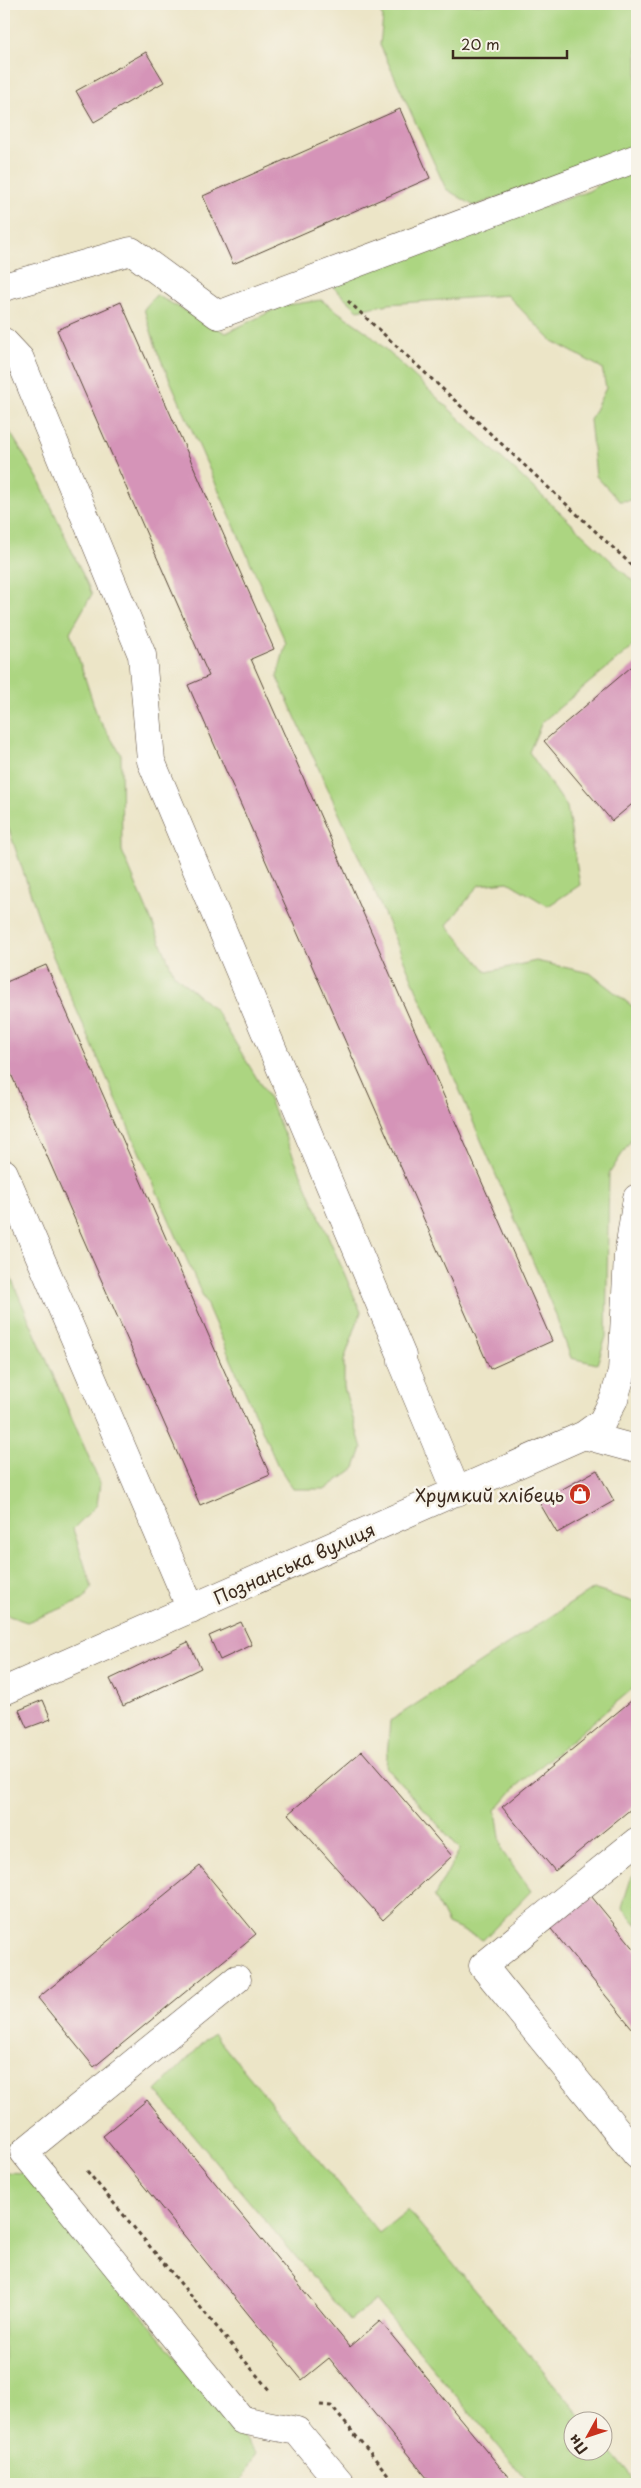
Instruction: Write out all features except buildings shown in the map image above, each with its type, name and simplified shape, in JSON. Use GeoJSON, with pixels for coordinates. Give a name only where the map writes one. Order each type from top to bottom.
{"type":"FeatureCollection","features":[{"type":"Feature","properties":{"kind":"street"},"geometry":{"type":"LineString","coordinates":[[4,287],[131,251],[218,315],[637,158]]}},
{"type":"Feature","properties":{"kind":"street"},"geometry":{"type":"LineString","coordinates":[[4,342],[20,359],[142,655],[151,761],[402,1356],[402,1361],[457,1492]]}},
{"type":"Feature","properties":{"kind":"street"},"geometry":{"type":"LineString","coordinates":[[4,1173],[191,1609]]}},
{"type":"Feature","properties":{"kind":"street","name":"Познанська вулиця"},"geometry":{"type":"LineString","coordinates":[[4,1691],[584,1435],[602,1422],[614,1399],[622,1372],[628,1256],[637,1198]]}},
{"type":"Feature","properties":{"kind":"street"},"geometry":{"type":"LineString","coordinates":[[584,1435],[628,1447],[637,1446]]}},
{"type":"Feature","properties":{"kind":"street"},"geometry":{"type":"LineString","coordinates":[[637,1841],[483,1966],[637,2155]]}},
{"type":"Feature","properties":{"kind":"street"},"geometry":{"type":"LineString","coordinates":[[237,1979],[24,2152],[242,2420],[297,2431],[341,2484]]}},
{"type":"Feature","properties":{"kind":"path"},"geometry":{"type":"LineString","coordinates":[[321,276],[637,570]]}},
{"type":"Feature","properties":{"kind":"path"},"geometry":{"type":"LineString","coordinates":[[85,2170],[275,2398]]}},
{"type":"Feature","properties":{"kind":"path"},"geometry":{"type":"LineString","coordinates":[[312,2403],[331,2406],[396,2484]]}},
{"type":"Feature","properties":{"kind":"green space"},"geometry":{"type":"Polygon","coordinates":[[[373,4],[637,4],[637,147],[474,206],[446,189],[380,45],[383,17],[373,4]]]}},
{"type":"Feature","properties":{"kind":"green space"},"geometry":{"type":"Polygon","coordinates":[[[637,167],[637,500],[619,501],[596,476],[590,420],[606,388],[602,368],[552,341],[507,295],[389,304],[358,310],[333,287],[357,272],[589,191],[614,175],[637,167]]]}},
{"type":"Feature","properties":{"kind":"green space"},"geometry":{"type":"Polygon","coordinates":[[[156,295],[226,333],[282,306],[321,300],[367,332],[637,585],[637,643],[542,722],[529,752],[567,807],[580,885],[548,906],[508,882],[479,885],[447,925],[487,972],[536,961],[590,973],[637,1010],[637,1131],[609,1174],[606,1337],[597,1364],[571,1358],[555,1313],[373,888],[277,677],[286,643],[158,353],[144,309],[156,295]]]}},
{"type":"Feature","properties":{"kind":"green space"},"geometry":{"type":"Polygon","coordinates":[[[4,422],[39,480],[92,594],[70,632],[98,718],[121,754],[122,851],[174,974],[216,1011],[267,1095],[361,1312],[344,1360],[344,1388],[362,1448],[355,1468],[326,1489],[293,1489],[277,1464],[48,945],[7,824],[4,821],[4,422]]]}},
{"type":"Feature","properties":{"kind":"green space"},"geometry":{"type":"Polygon","coordinates":[[[4,1262],[100,1483],[97,1505],[73,1529],[92,1588],[83,1600],[27,1622],[9,1616],[4,1611],[4,1262]]]}},
{"type":"Feature","properties":{"kind":"green space"},"geometry":{"type":"Polygon","coordinates":[[[593,1589],[637,1603],[637,1685],[516,1787],[496,1810],[502,1851],[531,1891],[483,1940],[448,1924],[434,1897],[460,1849],[386,1767],[390,1721],[593,1589]]]}},
{"type":"Feature","properties":{"kind":"green space"},"geometry":{"type":"Polygon","coordinates":[[[637,1870],[637,1925],[622,1907],[631,1878],[637,1870]]]}},
{"type":"Feature","properties":{"kind":"green space"},"geometry":{"type":"Polygon","coordinates":[[[213,2033],[379,2233],[408,2210],[576,2410],[564,2410],[564,2460],[614,2460],[614,2456],[637,2484],[530,2484],[376,2300],[350,2321],[156,2091],[213,2033]]]}},
{"type":"Feature","properties":{"kind":"green space"},"geometry":{"type":"Polygon","coordinates":[[[4,2172],[24,2173],[256,2453],[240,2484],[4,2484],[4,2172]]]}},
{"type":"Feature","properties":{"kind":"place","name":"Хрумкий хлібець"},"geometry":{"type":"Point","coordinates":[580,1494]}}]}
